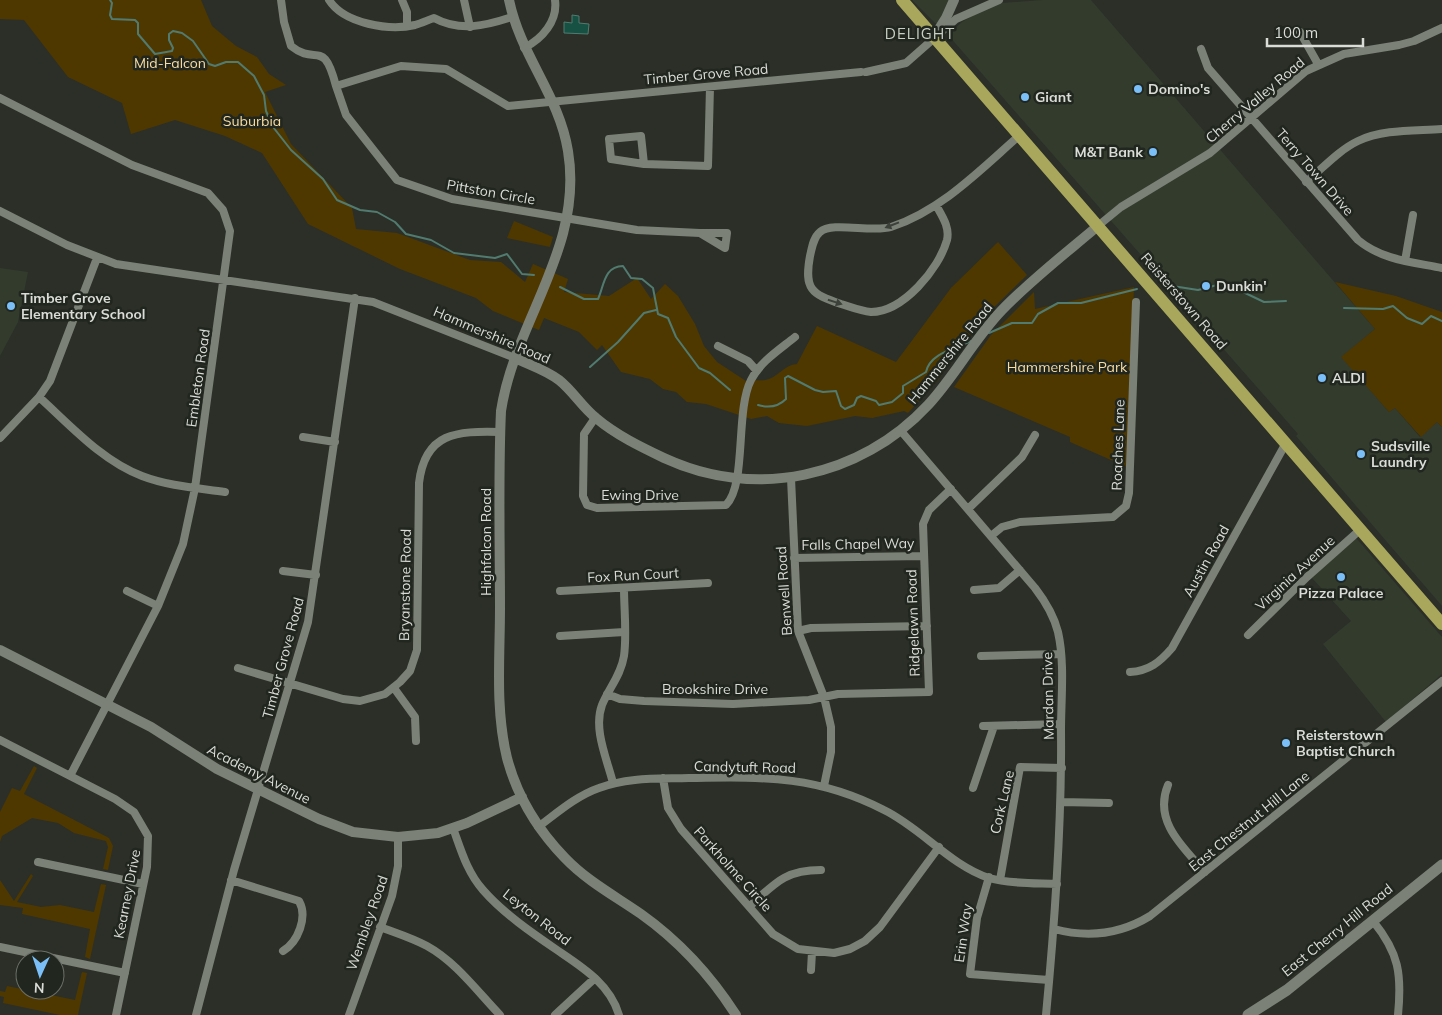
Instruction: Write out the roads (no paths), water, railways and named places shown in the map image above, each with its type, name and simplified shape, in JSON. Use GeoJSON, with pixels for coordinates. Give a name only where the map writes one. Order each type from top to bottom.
{"type":"FeatureCollection","features":[{"type":"Feature","properties":{"kind":"main road","name":"Reisterstown Road"},"geometry":{"type":"LineString","coordinates":[[902,0],[1099,225],[1442,624]]}},
{"type":"Feature","properties":{"kind":"main road","name":"East Cherry Hill Road"},"geometry":{"type":"LineString","coordinates":[[1254,1014],[1287,990],[1442,866]]}},
{"type":"Feature","properties":{"kind":"street","name":"Pittston Circle"},"geometry":{"type":"LineString","coordinates":[[281,0],[284,22],[291,46],[301,52],[322,56],[327,59],[346,115],[397,180],[452,199],[637,230],[700,233]]}},
{"type":"Feature","properties":{"kind":"street"},"geometry":{"type":"LineString","coordinates":[[329,0],[340,12],[360,22],[407,26],[434,18],[450,25],[470,27],[512,17]]}},
{"type":"Feature","properties":{"kind":"street"},"geometry":{"type":"LineString","coordinates":[[402,0],[407,12],[407,26]]}},
{"type":"Feature","properties":{"kind":"street"},"geometry":{"type":"LineString","coordinates":[[464,0],[470,27]]}},
{"type":"Feature","properties":{"kind":"street","name":"Highfalcon Road"},"geometry":{"type":"LineString","coordinates":[[508,0],[512,17],[524,48],[553,101],[565,134],[570,166],[568,218],[560,250],[515,358],[504,394],[500,432],[500,714],[508,759],[522,797],[538,826],[580,872],[641,914],[680,945],[714,984],[736,1015]]}},
{"type":"Feature","properties":{"kind":"street"},"geometry":{"type":"LineString","coordinates":[[524,48],[538,42],[554,18],[555,0]]}},
{"type":"Feature","properties":{"kind":"street"},"geometry":{"type":"LineString","coordinates":[[934,37],[946,18],[954,0]]}},
{"type":"Feature","properties":{"kind":"street","name":"Timber Grove Road"},"geometry":{"type":"LineString","coordinates":[[553,101],[864,72],[906,63],[956,19],[1000,0]]}},
{"type":"Feature","properties":{"kind":"street","name":"Cherry Valley Road"},"geometry":{"type":"LineString","coordinates":[[1099,225],[1121,207],[1210,153],[1292,82],[1318,64],[1344,54],[1414,41],[1442,28]]}},
{"type":"Feature","properties":{"kind":"street"},"geometry":{"type":"LineString","coordinates":[[1300,32],[1318,64]]}},
{"type":"Feature","properties":{"kind":"street","name":"Terry Town Drive"},"geometry":{"type":"LineString","coordinates":[[1201,49],[1208,68],[1358,240],[1377,254],[1442,268]]}},
{"type":"Feature","properties":{"kind":"street"},"geometry":{"type":"LineString","coordinates":[[336,86],[401,66],[446,69],[508,106],[553,101]]}},
{"type":"Feature","properties":{"kind":"street"},"geometry":{"type":"LineString","coordinates":[[644,164],[641,136],[610,139],[611,159],[644,164],[708,166],[710,87]]}},
{"type":"Feature","properties":{"kind":"street","name":"Embleton Road"},"geometry":{"type":"LineString","coordinates":[[0,98],[132,165],[208,193],[223,210],[230,232],[195,488],[183,544],[158,606],[70,776]]}},
{"type":"Feature","properties":{"kind":"street"},"geometry":{"type":"LineString","coordinates":[[1306,182],[1348,147],[1367,137],[1391,132],[1442,129]]}},
{"type":"Feature","properties":{"kind":"street"},"geometry":{"type":"LineString","coordinates":[[936,205],[946,222],[947,240],[928,277],[891,307],[880,310],[861,311],[823,298],[812,290],[808,280],[808,268],[813,244],[820,232],[832,227],[882,229],[936,205],[962,187],[1020,135]]}},
{"type":"Feature","properties":{"kind":"street","name":"Hammershire Road"},"geometry":{"type":"LineString","coordinates":[[0,211],[97,258],[135,268],[355,298],[396,310],[544,371],[560,381],[595,418],[621,435],[664,458],[702,472],[736,478],[791,478],[840,466],[861,456],[901,431],[929,404],[1002,310],[1040,274],[1099,225]]}},
{"type":"Feature","properties":{"kind":"street"},"geometry":{"type":"LineString","coordinates":[[1405,261],[1412,215]]}},
{"type":"Feature","properties":{"kind":"street"},"geometry":{"type":"LineString","coordinates":[[0,438],[39,397],[50,381],[61,359],[97,258]]}},
{"type":"Feature","properties":{"kind":"street","name":"Timber Grove Road"},"geometry":{"type":"LineString","coordinates":[[196,1015],[231,880],[308,622],[355,298]]}},
{"type":"Feature","properties":{"kind":"street","name":"Roaches Lane"},"geometry":{"type":"LineString","coordinates":[[991,536],[1002,527],[1020,522],[1113,517],[1126,506],[1129,493],[1136,302]]}},
{"type":"Feature","properties":{"kind":"street"},"geometry":{"type":"LineString","coordinates":[[736,478],[745,400],[749,385],[757,371],[770,356],[795,337]]}},
{"type":"Feature","properties":{"kind":"street"},"geometry":{"type":"LineString","coordinates":[[718,346],[748,361],[757,371]]}},
{"type":"Feature","properties":{"kind":"street"},"geometry":{"type":"LineString","coordinates":[[39,397],[102,452],[128,470],[156,481],[225,492]]}},
{"type":"Feature","properties":{"kind":"street","name":"Ewing Drive"},"geometry":{"type":"LineString","coordinates":[[595,418],[584,434],[583,496],[586,505],[591,508],[723,506],[733,498],[736,478]]}},
{"type":"Feature","properties":{"kind":"street","name":"Bryanstone Road"},"geometry":{"type":"LineString","coordinates":[[238,668],[352,700],[376,698],[394,688],[410,671],[417,650],[419,483],[422,465],[431,450],[444,438],[469,431],[500,432]]}},
{"type":"Feature","properties":{"kind":"street","name":"Mardan Drive"},"geometry":{"type":"LineString","coordinates":[[901,431],[1043,598],[1051,613],[1057,631],[1060,654],[1062,768],[1057,884],[1046,1015]]}},
{"type":"Feature","properties":{"kind":"street"},"geometry":{"type":"LineString","coordinates":[[968,509],[1022,456],[1035,435]]}},
{"type":"Feature","properties":{"kind":"street"},"geometry":{"type":"LineString","coordinates":[[303,437],[334,442]]}},
{"type":"Feature","properties":{"kind":"street","name":"Austin Road"},"geometry":{"type":"LineString","coordinates":[[1130,672],[1151,668],[1172,648],[1286,443]]}},
{"type":"Feature","properties":{"kind":"street","name":"Benwell Road"},"geometry":{"type":"LineString","coordinates":[[791,478],[798,631],[830,714],[832,740],[824,786]]}},
{"type":"Feature","properties":{"kind":"street","name":"Ridgelawn Road"},"geometry":{"type":"LineString","coordinates":[[824,697],[838,694],[929,692],[923,556],[925,517],[951,489]]}},
{"type":"Feature","properties":{"kind":"street","name":"Virginia Avenue"},"geometry":{"type":"LineString","coordinates":[[1248,635],[1307,577],[1361,529]]}},
{"type":"Feature","properties":{"kind":"street","name":"Falls Chapel Way"},"geometry":{"type":"LineString","coordinates":[[794,558],[923,556]]}},
{"type":"Feature","properties":{"kind":"street"},"geometry":{"type":"LineString","coordinates":[[974,590],[999,588],[1020,570]]}},
{"type":"Feature","properties":{"kind":"street"},"geometry":{"type":"LineString","coordinates":[[284,571],[316,575]]}},
{"type":"Feature","properties":{"kind":"street","name":"Fox Run Court"},"geometry":{"type":"LineString","coordinates":[[560,591],[708,583]]}},
{"type":"Feature","properties":{"kind":"street"},"geometry":{"type":"LineString","coordinates":[[613,783],[600,727],[600,712],[622,666],[624,588]]}},
{"type":"Feature","properties":{"kind":"street"},"geometry":{"type":"LineString","coordinates":[[127,591],[158,606]]}},
{"type":"Feature","properties":{"kind":"street"},"geometry":{"type":"LineString","coordinates":[[798,631],[810,628],[927,626]]}},
{"type":"Feature","properties":{"kind":"street"},"geometry":{"type":"LineString","coordinates":[[560,636],[624,632]]}},
{"type":"Feature","properties":{"kind":"street","name":"Academy Avenue"},"geometry":{"type":"LineString","coordinates":[[0,650],[151,727],[216,769],[337,827],[367,835],[420,836],[454,828],[522,797]]}},
{"type":"Feature","properties":{"kind":"street"},"geometry":{"type":"LineString","coordinates":[[981,656],[1060,654]]}},
{"type":"Feature","properties":{"kind":"street","name":"East Chestnut Hill Lane"},"geometry":{"type":"LineString","coordinates":[[1054,930],[1085,935],[1123,929],[1150,916],[1442,682]]}},
{"type":"Feature","properties":{"kind":"street"},"geometry":{"type":"LineString","coordinates":[[394,688],[415,717],[416,741]]}},
{"type":"Feature","properties":{"kind":"street","name":"Brookshire Drive"},"geometry":{"type":"LineString","coordinates":[[607,694],[628,700],[705,704],[809,700],[824,697]]}},
{"type":"Feature","properties":{"kind":"street"},"geometry":{"type":"LineString","coordinates":[[983,726],[1062,724]]}},
{"type":"Feature","properties":{"kind":"street"},"geometry":{"type":"LineString","coordinates":[[973,788],[994,726]]}},
{"type":"Feature","properties":{"kind":"street","name":"Kearney Drive"},"geometry":{"type":"LineString","coordinates":[[0,740],[127,806],[145,827],[149,844],[143,884],[116,1015]]}},
{"type":"Feature","properties":{"kind":"street","name":"Cork Lane"},"geometry":{"type":"LineString","coordinates":[[1000,880],[1020,767],[1062,768]]}},
{"type":"Feature","properties":{"kind":"street","name":"Candytuft Road"},"geometry":{"type":"LineString","coordinates":[[538,826],[577,799],[613,783],[663,778],[774,778],[824,786],[853,795],[886,810],[967,867],[989,878],[1057,884]]}},
{"type":"Feature","properties":{"kind":"street","name":"Parkholme Circle"},"geometry":{"type":"LineString","coordinates":[[663,778],[664,796],[673,818],[783,941],[798,949],[812,952],[842,951],[858,945],[872,936],[939,847]]}},
{"type":"Feature","properties":{"kind":"street"},"geometry":{"type":"LineString","coordinates":[[1168,785],[1162,803],[1168,827],[1204,872]]}},
{"type":"Feature","properties":{"kind":"street"},"geometry":{"type":"LineString","coordinates":[[1061,802],[1109,804]]}},
{"type":"Feature","properties":{"kind":"street","name":"Leyton Road"},"geometry":{"type":"LineString","coordinates":[[454,828],[465,862],[483,890],[525,926],[595,978],[611,996],[619,1015]]}},
{"type":"Feature","properties":{"kind":"street","name":"Wembley Road"},"geometry":{"type":"LineString","coordinates":[[349,1015],[396,880],[398,837]]}},
{"type":"Feature","properties":{"kind":"street"},"geometry":{"type":"LineString","coordinates":[[38,862],[143,884]]}},
{"type":"Feature","properties":{"kind":"street"},"geometry":{"type":"LineString","coordinates":[[750,906],[788,874],[805,870],[821,870]]}},
{"type":"Feature","properties":{"kind":"street","name":"Erin Way"},"geometry":{"type":"LineString","coordinates":[[989,878],[976,918],[970,974],[1049,980]]}},
{"type":"Feature","properties":{"kind":"street"},"geometry":{"type":"LineString","coordinates":[[231,880],[299,901],[302,908],[302,919],[294,943],[283,951]]}},
{"type":"Feature","properties":{"kind":"street"},"geometry":{"type":"LineString","coordinates":[[1373,921],[1386,938],[1396,958],[1400,980],[1398,1015]]}},
{"type":"Feature","properties":{"kind":"street"},"geometry":{"type":"LineString","coordinates":[[380,927],[412,939],[449,961],[500,1015]]}},
{"type":"Feature","properties":{"kind":"street"},"geometry":{"type":"LineString","coordinates":[[0,946],[125,973]]}},
{"type":"Feature","properties":{"kind":"street"},"geometry":{"type":"LineString","coordinates":[[811,970],[812,952]]}},
{"type":"Feature","properties":{"kind":"street"},"geometry":{"type":"LineString","coordinates":[[555,1015],[595,978]]}},
{"type":"Feature","properties":{"kind":"water"},"geometry":{"type":"Polygon","coordinates":[[[572,15],[579,16],[579,23],[589,24],[588,34],[564,33],[564,22],[572,23],[572,15]]]}},
{"type":"Feature","properties":{"kind":"waterway"},"geometry":{"type":"LineString","coordinates":[[110,0],[112,3],[110,15],[112,19],[135,20],[138,23],[138,34],[155,54],[172,51],[173,48],[169,40],[169,34],[173,31],[182,33],[193,41],[209,64],[215,66],[226,62],[238,62],[254,76],[264,95],[266,111],[273,127],[291,150],[323,179],[337,200],[360,210],[377,212],[395,222],[406,234],[431,240],[454,253],[495,258],[507,254],[522,274],[534,275]]}},
{"type":"Feature","properties":{"kind":"waterway"},"geometry":{"type":"LineString","coordinates":[[560,287],[584,299],[598,299],[608,273],[612,269],[623,266],[631,278],[642,279],[653,288],[658,314],[668,318],[676,337],[699,368],[710,373],[730,390]]}},
{"type":"Feature","properties":{"kind":"waterway"},"geometry":{"type":"LineString","coordinates":[[1166,285],[1198,290],[1221,284],[1228,289],[1241,291],[1264,302],[1286,301]]}},
{"type":"Feature","properties":{"kind":"waterway"},"geometry":{"type":"LineString","coordinates":[[989,333],[1012,323],[1032,323],[1038,314],[1058,303],[1081,303],[1137,289]]}},
{"type":"Feature","properties":{"kind":"waterway"},"geometry":{"type":"LineString","coordinates":[[1344,308],[1383,309],[1393,306],[1407,318],[1422,324],[1431,316],[1442,321]]}},
{"type":"Feature","properties":{"kind":"waterway"},"geometry":{"type":"LineString","coordinates":[[590,367],[618,342],[644,313],[656,310]]}},
{"type":"Feature","properties":{"kind":"waterway"},"geometry":{"type":"LineString","coordinates":[[758,405],[773,406],[780,404],[786,399],[785,378],[788,376],[815,390],[823,392],[836,391],[841,406],[845,409],[854,405],[857,398],[861,396],[876,401],[879,405],[892,402],[903,393],[903,386],[926,372],[932,360],[951,349],[971,341]]}},
{"type":"Feature","properties":{"kind":"place","name":"Domino's"},"geometry":{"type":"Point","coordinates":[1138,89]}},
{"type":"Feature","properties":{"kind":"place","name":"Giant"},"geometry":{"type":"Point","coordinates":[1025,97]}},
{"type":"Feature","properties":{"kind":"place","name":"M&T Bank"},"geometry":{"type":"Point","coordinates":[1153,152]}},
{"type":"Feature","properties":{"kind":"place","name":"Dunkin'"},"geometry":{"type":"Point","coordinates":[1206,286]}},
{"type":"Feature","properties":{"kind":"place","name":"Timber Grove Elementary School"},"geometry":{"type":"Point","coordinates":[11,306]}},
{"type":"Feature","properties":{"kind":"place","name":"ALDI"},"geometry":{"type":"Point","coordinates":[1322,378]}},
{"type":"Feature","properties":{"kind":"place","name":"Sudsville Laundry"},"geometry":{"type":"Point","coordinates":[1361,454]}},
{"type":"Feature","properties":{"kind":"place","name":"Pizza Palace"},"geometry":{"type":"Point","coordinates":[1341,577]}},
{"type":"Feature","properties":{"kind":"place","name":"Reisterstown Baptist Church"},"geometry":{"type":"Point","coordinates":[1286,743]}},
{"type":"Feature","properties":{"kind":"district","name":"DELIGHT"},"geometry":{"type":"Point","coordinates":[920,34]}},
{"type":"Feature","properties":{"kind":"park label","name":"Mid-Falcon"},"geometry":{"type":"Point","coordinates":[170,63]}},
{"type":"Feature","properties":{"kind":"park label","name":"Suburbia"},"geometry":{"type":"Point","coordinates":[252,121]}},
{"type":"Feature","properties":{"kind":"park label","name":"Hammershire Park"},"geometry":{"type":"Point","coordinates":[1067,367]}}]}
